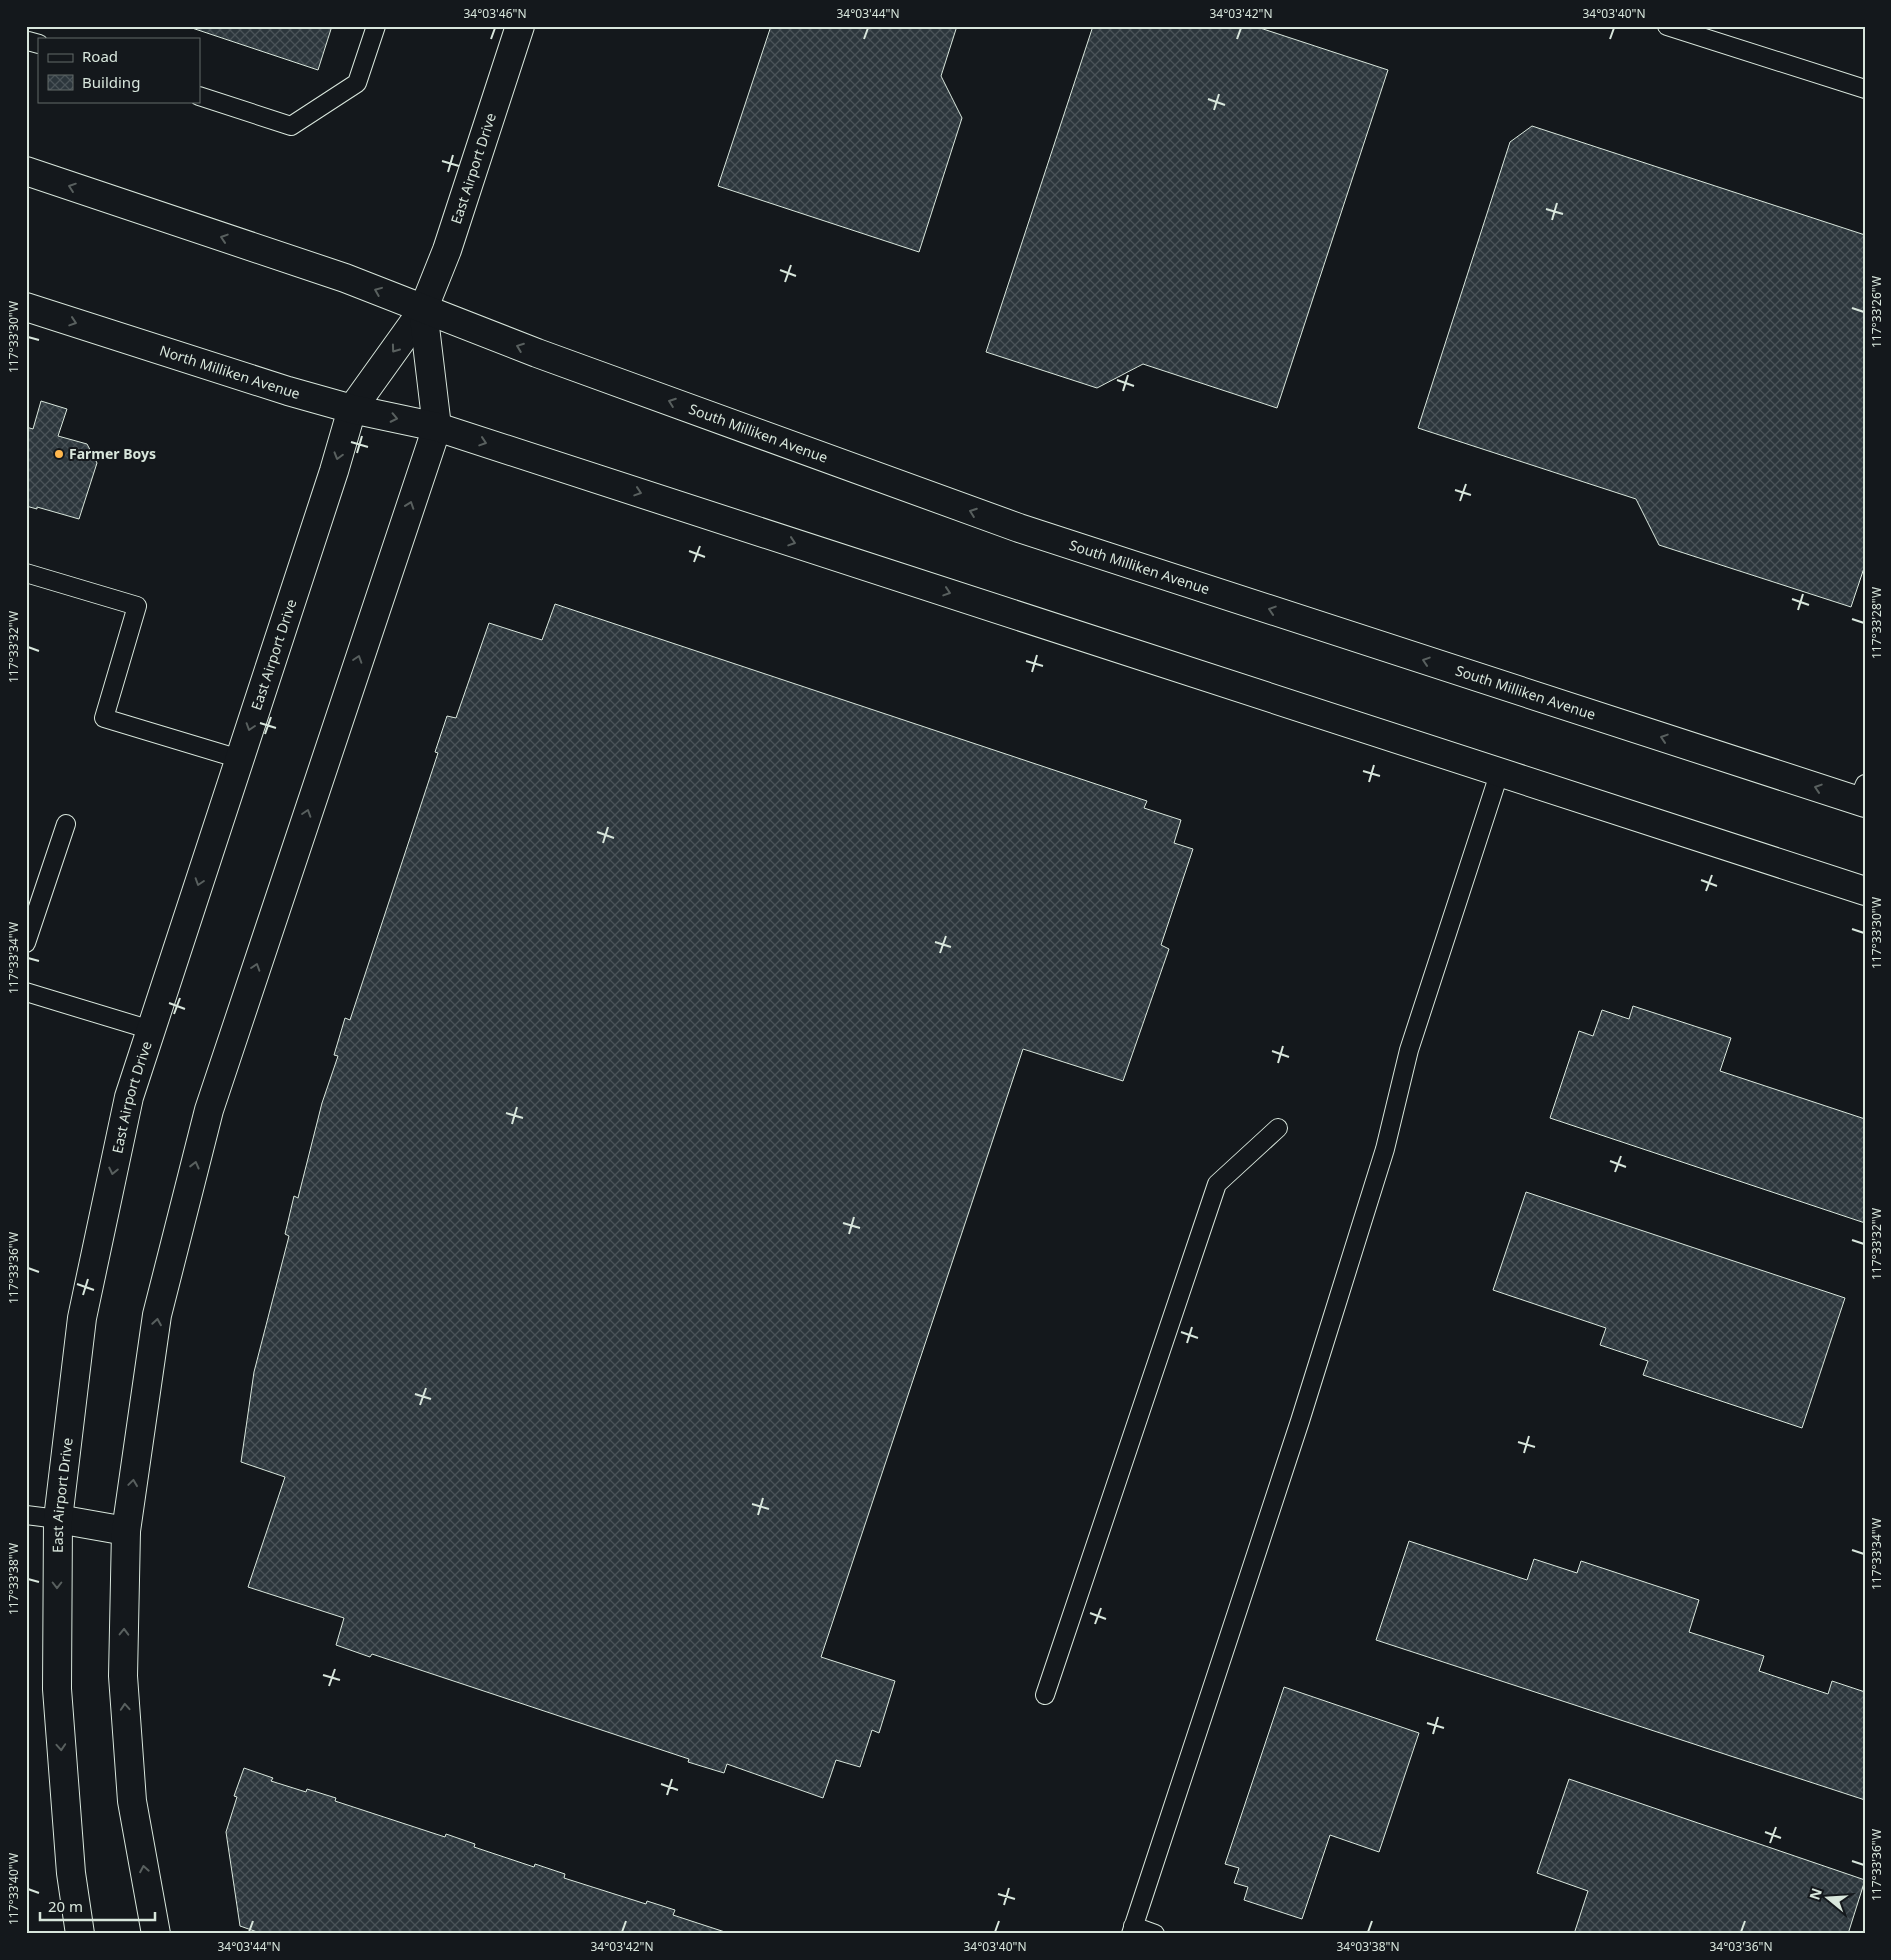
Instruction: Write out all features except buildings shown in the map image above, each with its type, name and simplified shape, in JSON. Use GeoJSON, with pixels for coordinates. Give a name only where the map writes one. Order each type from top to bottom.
{"type":"FeatureCollection","features":[{"type":"Feature","properties":{"kind":"main road","name":"East Airport Drive"},"geometry":{"type":"LineString","coordinates":[[80,1934],[71,1874],[57,1689],[58,1519],[82,1318],[129,1096],[240,759],[352,409],[423,310],[447,250],[520,26]]}},
{"type":"Feature","properties":{"kind":"main road"},"geometry":{"type":"LineString","coordinates":[[26,171],[345,278],[423,310]]}},
{"type":"Feature","properties":{"kind":"main road","name":"North Milliken Avenue"},"geometry":{"type":"LineString","coordinates":[[26,307],[288,391],[352,409],[437,427]]}},
{"type":"Feature","properties":{"kind":"main road","name":"East Airport Drive"},"geometry":{"type":"LineString","coordinates":[[156,1934],[131,1792],[123,1676],[126,1531],[158,1315],[209,1110],[437,427],[423,310]]}},
{"type":"Feature","properties":{"kind":"main road","name":"South Milliken Avenue"},"geometry":{"type":"LineString","coordinates":[[423,310],[1019,528],[1863,796]]}},
{"type":"Feature","properties":{"kind":"main road"},"geometry":{"type":"LineString","coordinates":[[437,427],[1865,891]]}},
{"type":"Feature","properties":{"kind":"main road"},"geometry":{"type":"LineString","coordinates":[[58,1519],[126,1531]]}},
{"type":"Feature","properties":{"kind":"lane"},"geometry":{"type":"LineString","coordinates":[[200,96],[291,126],[357,83],[376,26]]}},
{"type":"Feature","properties":{"kind":"lane"},"geometry":{"type":"LineString","coordinates":[[1667,26],[1865,89]]}},
{"type":"Feature","properties":{"kind":"lane"},"geometry":{"type":"LineString","coordinates":[[26,573],[137,606],[104,718],[240,759]]}},
{"type":"Feature","properties":{"kind":"lane"},"geometry":{"type":"LineString","coordinates":[[1155,1934],[1132,1930],[1300,1421],[1385,1149],[1409,1050],[1500,771]]}},
{"type":"Feature","properties":{"kind":"lane"},"geometry":{"type":"LineString","coordinates":[[26,943],[66,824]]}},
{"type":"Feature","properties":{"kind":"lane"},"geometry":{"type":"LineString","coordinates":[[26,992],[151,1030]]}},
{"type":"Feature","properties":{"kind":"lane"},"geometry":{"type":"LineString","coordinates":[[1046,1695],[1217,1184],[1278,1128]]}},
{"type":"Feature","properties":{"kind":"lane"},"geometry":{"type":"LineString","coordinates":[[26,1515],[58,1519]]}},
{"type":"Feature","properties":{"kind":"place","name":"Farmer Boys"},"geometry":{"type":"Point","coordinates":[59,454]}}]}
